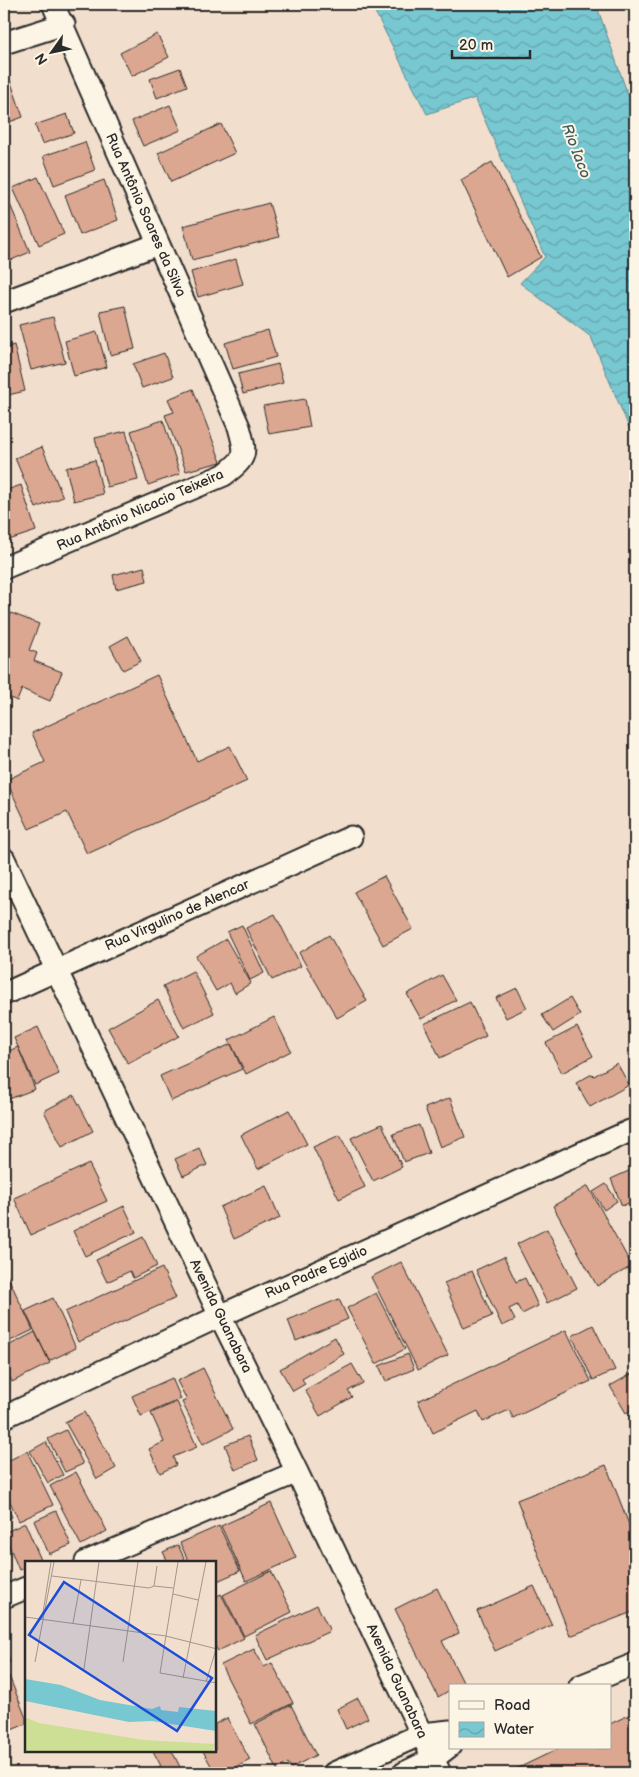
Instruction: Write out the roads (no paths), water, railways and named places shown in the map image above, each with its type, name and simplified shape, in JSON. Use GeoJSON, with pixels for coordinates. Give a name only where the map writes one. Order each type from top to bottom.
{"type":"FeatureCollection","features":[{"type":"Feature","properties":{"kind":"street","name":"Rua Antônio Soares da Silva"},"geometry":{"type":"LineString","coordinates":[[53,4],[64,24],[239,427]]}},
{"type":"Feature","properties":{"kind":"street"},"geometry":{"type":"LineString","coordinates":[[4,44],[64,24]]}},
{"type":"Feature","properties":{"kind":"street"},"geometry":{"type":"LineString","coordinates":[[4,302],[158,244]]}},
{"type":"Feature","properties":{"kind":"street","name":"Rua Antônio Nicacio Teixeira"},"geometry":{"type":"LineString","coordinates":[[4,568],[224,475],[236,465],[243,455],[245,448],[239,427]]}},
{"type":"Feature","properties":{"kind":"street","name":"Rua Virgulino de Alencar"},"geometry":{"type":"LineString","coordinates":[[4,994],[351,837]]}},
{"type":"Feature","properties":{"kind":"street","name":"Avenida Guanabara"},"geometry":{"type":"LineString","coordinates":[[4,859],[220,1316],[297,1472],[437,1766]]}},
{"type":"Feature","properties":{"kind":"street","name":"Rua Padre Egidio"},"geometry":{"type":"LineString","coordinates":[[4,1417],[220,1316],[630,1131]]}},
{"type":"Feature","properties":{"kind":"street"},"geometry":{"type":"LineString","coordinates":[[88,1561],[297,1472]]}},
{"type":"Feature","properties":{"kind":"street"},"geometry":{"type":"LineString","coordinates":[[4,1597],[25,1588]]}},
{"type":"Feature","properties":{"kind":"street"},"geometry":{"type":"LineString","coordinates":[[585,1684],[635,1664]]}},
{"type":"Feature","properties":{"kind":"street"},"geometry":{"type":"LineString","coordinates":[[334,1773],[422,1734],[449,1731]]}},
{"type":"Feature","properties":{"kind":"street"},"geometry":{"type":"LineString","coordinates":[[404,1773],[437,1766],[449,1748]]}},
{"type":"Feature","properties":{"kind":"water","name":"Rio Iaco"},"geometry":{"type":"Polygon","coordinates":[[[371,4],[596,4],[635,115],[635,442],[591,337],[520,283],[545,257],[475,98],[427,114],[371,4]]]}}]}
